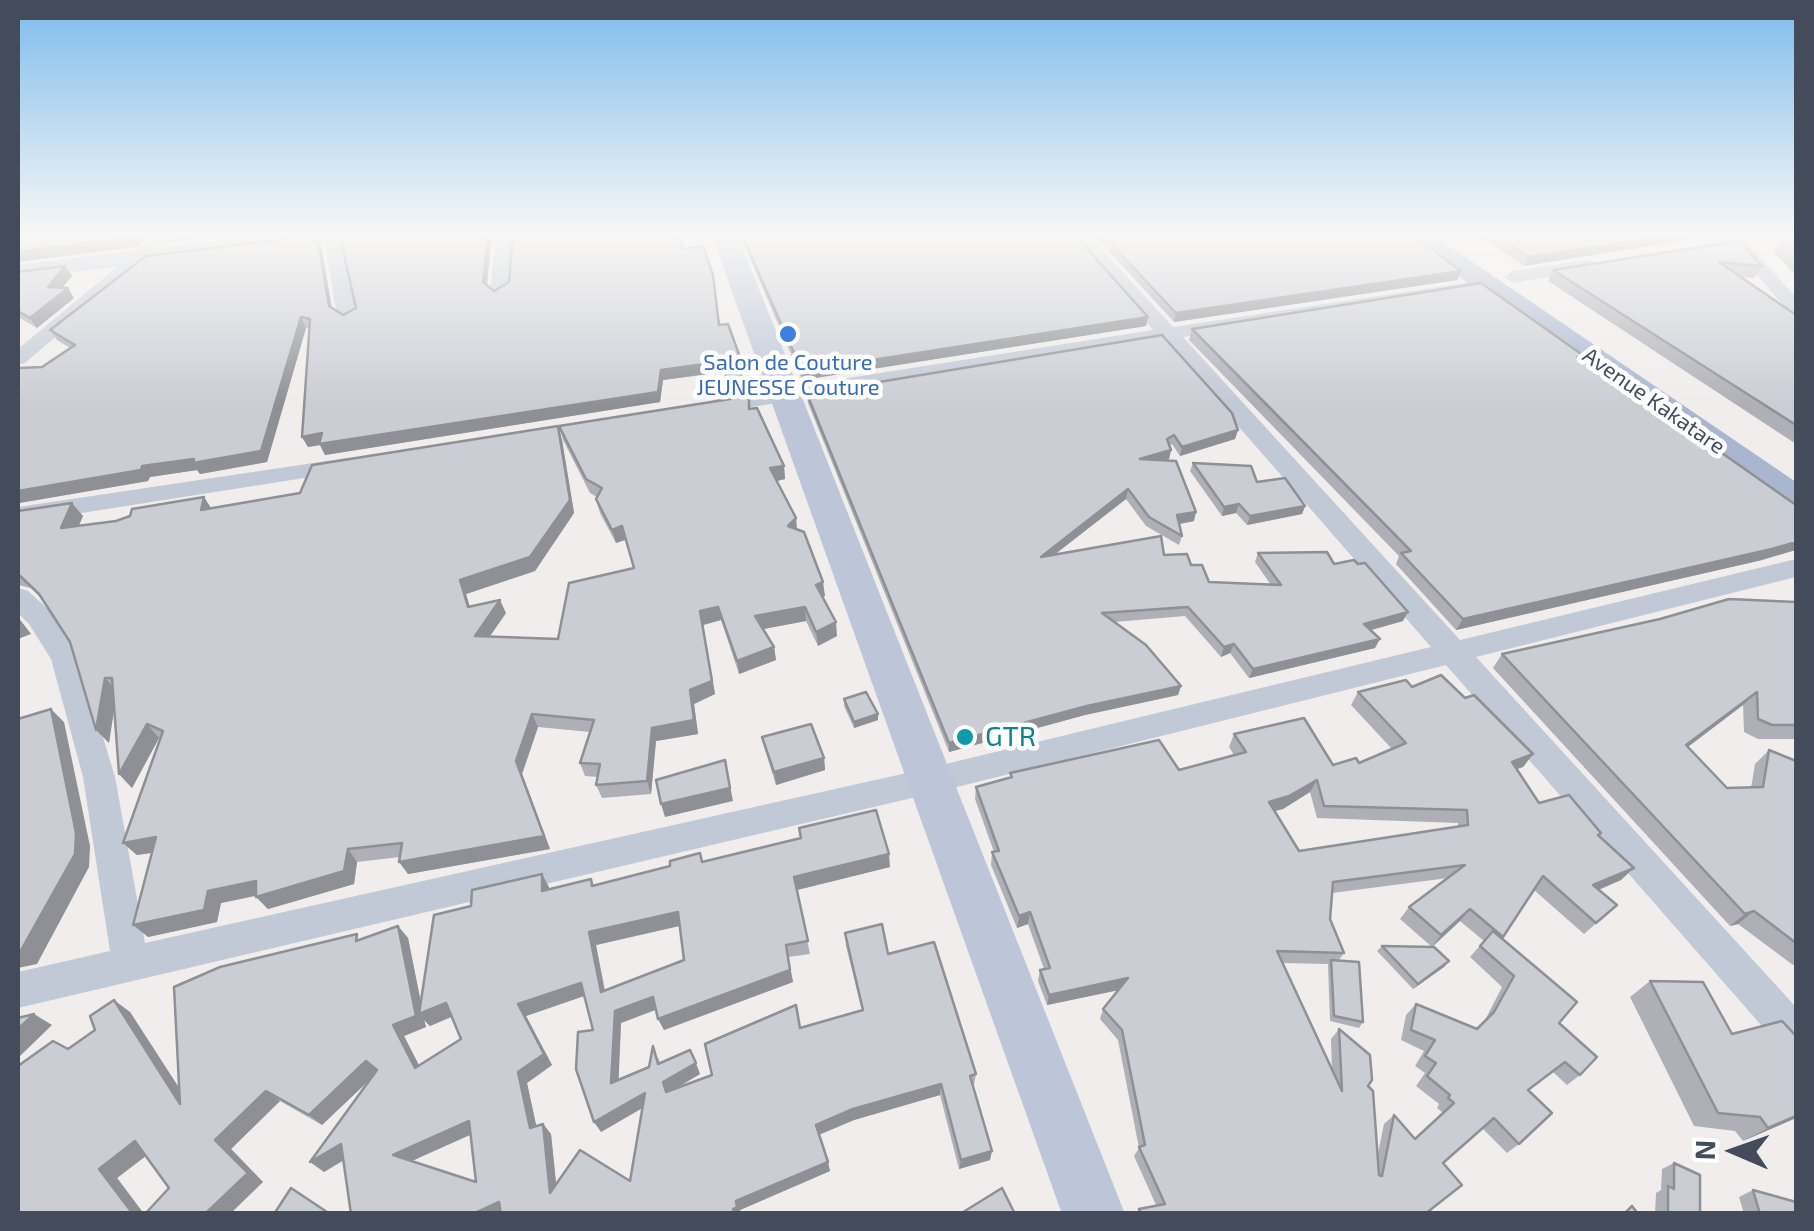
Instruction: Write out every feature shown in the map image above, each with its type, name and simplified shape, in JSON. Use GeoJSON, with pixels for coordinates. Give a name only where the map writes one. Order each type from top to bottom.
{"type":"FeatureCollection","features":[{"type":"Feature","properties":{"kind":"main road"},"geometry":{"type":"LineString","coordinates":[[746,290],[1094,1214]]}},
{"type":"Feature","properties":{"kind":"main road","name":"Avenue Kakatare"},"geometry":{"type":"LineString","coordinates":[[1512,290],[1796,500]]}},
{"type":"Feature","properties":{"kind":"main road","name":"Avenue Kakatare"},"geometry":{"type":"LineString","coordinates":[[1515,290],[1796,468]]}},
{"type":"Feature","properties":{"kind":"street"},"geometry":{"type":"LineString","coordinates":[[18,359],[100,290]]}},
{"type":"Feature","properties":{"kind":"street"},"geometry":{"type":"LineString","coordinates":[[341,290],[347,316]]}},
{"type":"Feature","properties":{"kind":"street"},"geometry":{"type":"LineString","coordinates":[[1130,290],[1796,1035]]}},
{"type":"Feature","properties":{"kind":"street"},"geometry":{"type":"LineString","coordinates":[[689,410],[1432,290]]}},
{"type":"Feature","properties":{"kind":"street"},"geometry":{"type":"LineString","coordinates":[[18,515],[379,460]]}},
{"type":"Feature","properties":{"kind":"street"},"geometry":{"type":"LineString","coordinates":[[18,990],[929,781],[1448,650],[1796,568]]}},
{"type":"Feature","properties":{"kind":"street"},"geometry":{"type":"LineString","coordinates":[[18,598],[39,617],[65,658],[98,777],[131,965]]}},
{"type":"Feature","properties":{"kind":"building"},"geometry":{"type":"Polygon","coordinates":[[[18,290],[65,290],[30,318],[18,311],[18,290]]]}},
{"type":"Feature","properties":{"kind":"building"},"geometry":{"type":"Polygon","coordinates":[[[101,290],[326,290],[329,306],[343,315],[356,308],[352,290],[715,290],[719,325],[728,324],[741,360],[732,354],[743,379],[726,381],[726,361],[661,370],[658,392],[319,444],[322,433],[302,437],[310,319],[301,317],[261,451],[193,463],[194,459],[142,466],[141,470],[18,491],[18,368],[42,367],[75,345],[50,330],[101,290]]]}},
{"type":"Feature","properties":{"kind":"building"},"geometry":{"type":"Polygon","coordinates":[[[766,290],[1124,290],[1148,317],[802,371],[766,290]]]}},
{"type":"Feature","properties":{"kind":"building"},"geometry":{"type":"Polygon","coordinates":[[[1155,290],[1329,290],[1176,313],[1155,290]]]}},
{"type":"Feature","properties":{"kind":"building"},"geometry":{"type":"Polygon","coordinates":[[[1434,290],[1492,290],[1584,356],[1577,357],[1642,397],[1796,505],[1796,542],[1463,619],[1401,553],[1411,551],[1192,329],[1434,290]]]}},
{"type":"Feature","properties":{"kind":"building"},"geometry":{"type":"Polygon","coordinates":[[[1585,290],[1760,290],[1796,315],[1796,425],[1585,290]]]}},
{"type":"Feature","properties":{"kind":"building"},"geometry":{"type":"Polygon","coordinates":[[[1162,335],[1232,413],[1238,430],[1182,447],[1174,435],[1167,439],[1171,450],[1140,459],[1176,461],[1196,512],[1177,515],[1182,536],[1149,517],[1128,489],[1041,557],[1161,536],[1164,555],[1187,554],[1191,565],[1202,565],[1209,582],[1281,585],[1258,553],[1327,552],[1334,564],[1354,560],[1365,563],[1408,612],[1364,624],[1380,639],[1253,669],[1234,644],[1224,647],[1188,607],[1102,613],[1146,645],[1181,686],[1087,706],[949,743],[807,394],[1162,335]]]}},
{"type":"Feature","properties":{"kind":"building"},"geometry":{"type":"Polygon","coordinates":[[[749,396],[749,409],[757,408],[784,466],[770,468],[796,518],[788,526],[804,532],[823,582],[816,585],[836,622],[816,632],[805,607],[755,616],[774,647],[737,661],[718,607],[700,611],[712,681],[690,690],[694,720],[652,728],[647,781],[596,785],[600,764],[580,763],[594,720],[532,714],[516,761],[544,836],[399,862],[402,843],[348,849],[344,871],[256,897],[256,881],[208,891],[204,910],[133,925],[156,837],[123,843],[163,731],[147,724],[119,774],[112,678],[105,678],[96,730],[70,642],[39,594],[18,574],[18,511],[72,503],[61,528],[116,521],[130,516],[132,509],[204,497],[201,510],[300,493],[312,465],[558,426],[570,500],[530,557],[460,580],[468,607],[500,600],[475,636],[558,639],[569,583],[634,568],[622,526],[612,530],[596,499],[602,488],[586,479],[559,426],[749,396]]]}},
{"type":"Feature","properties":{"kind":"building"},"geometry":{"type":"Polygon","coordinates":[[[1193,463],[1251,466],[1257,482],[1285,478],[1305,506],[1250,516],[1239,504],[1224,507],[1193,463]]]}},
{"type":"Feature","properties":{"kind":"building"},"geometry":{"type":"Polygon","coordinates":[[[1729,599],[1796,602],[1796,725],[1772,725],[1758,719],[1757,692],[1686,745],[1727,788],[1763,787],[1769,750],[1796,761],[1796,943],[1754,911],[1745,914],[1502,654],[1660,619],[1729,599]]]}},
{"type":"Feature","properties":{"kind":"building"},"geometry":{"type":"Polygon","coordinates":[[[1441,675],[1465,698],[1474,695],[1533,754],[1512,762],[1539,803],[1569,795],[1601,833],[1598,835],[1634,868],[1593,885],[1617,905],[1596,923],[1543,876],[1503,937],[1470,909],[1441,935],[1409,907],[1465,865],[1333,882],[1330,919],[1344,953],[1277,951],[1342,1091],[1339,1029],[1370,1055],[1372,1080],[1368,1086],[1373,1091],[1379,1175],[1382,1176],[1394,1115],[1415,1139],[1454,1103],[1427,1076],[1436,1063],[1425,1056],[1435,1040],[1411,1030],[1416,1004],[1477,1029],[1494,1012],[1514,976],[1480,946],[1493,931],[1577,1002],[1559,1023],[1597,1057],[1580,1075],[1565,1062],[1528,1090],[1552,1113],[1519,1144],[1494,1118],[1443,1163],[1462,1185],[1425,1214],[1141,1214],[1139,1209],[1165,1204],[1139,1147],[1145,1145],[1122,1030],[1103,1009],[1128,978],[1049,995],[1040,970],[1050,968],[1030,912],[1019,916],[992,852],[999,851],[976,787],[1012,777],[1010,773],[1159,740],[1179,770],[1246,752],[1234,734],[1304,718],[1333,765],[1356,758],[1359,763],[1406,743],[1358,692],[1406,680],[1412,687],[1441,675]],[[1317,780],[1269,802],[1299,851],[1468,825],[1467,810],[1324,806],[1317,780]]]}},
{"type":"Feature","properties":{"kind":"building"},"geometry":{"type":"Polygon","coordinates":[[[866,692],[878,714],[854,722],[844,699],[866,692]]]}},
{"type":"Feature","properties":{"kind":"building"},"geometry":{"type":"Polygon","coordinates":[[[51,709],[76,833],[75,854],[18,953],[18,719],[51,709]]]}},
{"type":"Feature","properties":{"kind":"building"},"geometry":{"type":"Polygon","coordinates":[[[811,724],[824,758],[774,772],[762,737],[811,724]]]}},
{"type":"Feature","properties":{"kind":"building"},"geometry":{"type":"Polygon","coordinates":[[[725,760],[730,788],[661,804],[656,780],[725,760]]]}},
{"type":"Feature","properties":{"kind":"building"},"geometry":{"type":"Polygon","coordinates":[[[876,810],[889,854],[794,877],[808,941],[786,945],[790,970],[658,1019],[653,997],[615,1011],[611,1083],[649,1067],[653,1046],[658,1064],[690,1050],[696,1063],[663,1082],[666,1092],[712,1075],[705,1044],[796,1005],[800,1028],[863,1010],[845,933],[882,924],[888,954],[934,942],[976,1074],[970,1076],[992,1151],[961,1160],[941,1084],[853,1109],[816,1125],[828,1162],[736,1201],[735,1214],[501,1214],[499,1202],[473,1214],[351,1214],[341,1144],[310,1162],[377,1070],[366,1061],[309,1115],[266,1091],[215,1140],[248,1173],[205,1214],[145,1214],[169,1188],[135,1141],[99,1169],[133,1214],[18,1214],[18,1066],[53,1041],[68,1049],[95,1030],[90,1016],[114,1000],[180,1104],[174,987],[220,967],[357,934],[356,941],[398,926],[416,1016],[393,1025],[415,1068],[461,1039],[446,1003],[419,1014],[434,915],[471,906],[472,890],[542,874],[542,891],[591,879],[592,886],[670,866],[670,861],[700,853],[702,862],[801,838],[799,828],[876,810]],[[678,912],[589,932],[601,992],[684,960],[678,912]],[[581,983],[518,1004],[544,1054],[518,1072],[530,1128],[543,1124],[550,1193],[580,1150],[630,1181],[645,1093],[594,1122],[576,1069],[578,1032],[593,1030],[581,983]],[[469,1121],[393,1155],[476,1182],[469,1121]]]}},
{"type":"Feature","properties":{"kind":"building"},"geometry":{"type":"Polygon","coordinates":[[[1382,946],[1434,947],[1449,961],[1418,984],[1382,946]]]}},
{"type":"Feature","properties":{"kind":"building"},"geometry":{"type":"Polygon","coordinates":[[[1331,960],[1359,962],[1363,1022],[1334,1016],[1331,960]]]}},
{"type":"Feature","properties":{"kind":"building"},"geometry":{"type":"Polygon","coordinates":[[[1650,981],[1703,982],[1732,1034],[1782,1021],[1796,1036],[1796,1116],[1768,1128],[1760,1117],[1718,1113],[1650,981]]]}},
{"type":"Feature","properties":{"kind":"building"},"geometry":{"type":"Polygon","coordinates":[[[34,1014],[18,1029],[18,1018],[34,1014]]]}},
{"type":"Feature","properties":{"kind":"building"},"geometry":{"type":"Polygon","coordinates":[[[1674,1163],[1700,1175],[1700,1214],[1668,1214],[1668,1186],[1674,1189],[1674,1163]]]}},
{"type":"Feature","properties":{"kind":"building"},"geometry":{"type":"Polygon","coordinates":[[[291,1188],[330,1214],[274,1214],[291,1188]]]}},
{"type":"Feature","properties":{"kind":"building"},"geometry":{"type":"Polygon","coordinates":[[[1002,1188],[1015,1214],[960,1214],[1002,1188]]]}},
{"type":"Feature","properties":{"kind":"building"},"geometry":{"type":"Polygon","coordinates":[[[1753,1190],[1796,1202],[1796,1214],[1760,1214],[1753,1190]]]}},
{"type":"Feature","properties":{"kind":"place","name":"Salon de Couture JEUNESSE Couture"},"geometry":{"type":"Point","coordinates":[788,334]}},
{"type":"Feature","properties":{"kind":"place","name":"GTR"},"geometry":{"type":"Point","coordinates":[965,737]}}]}
